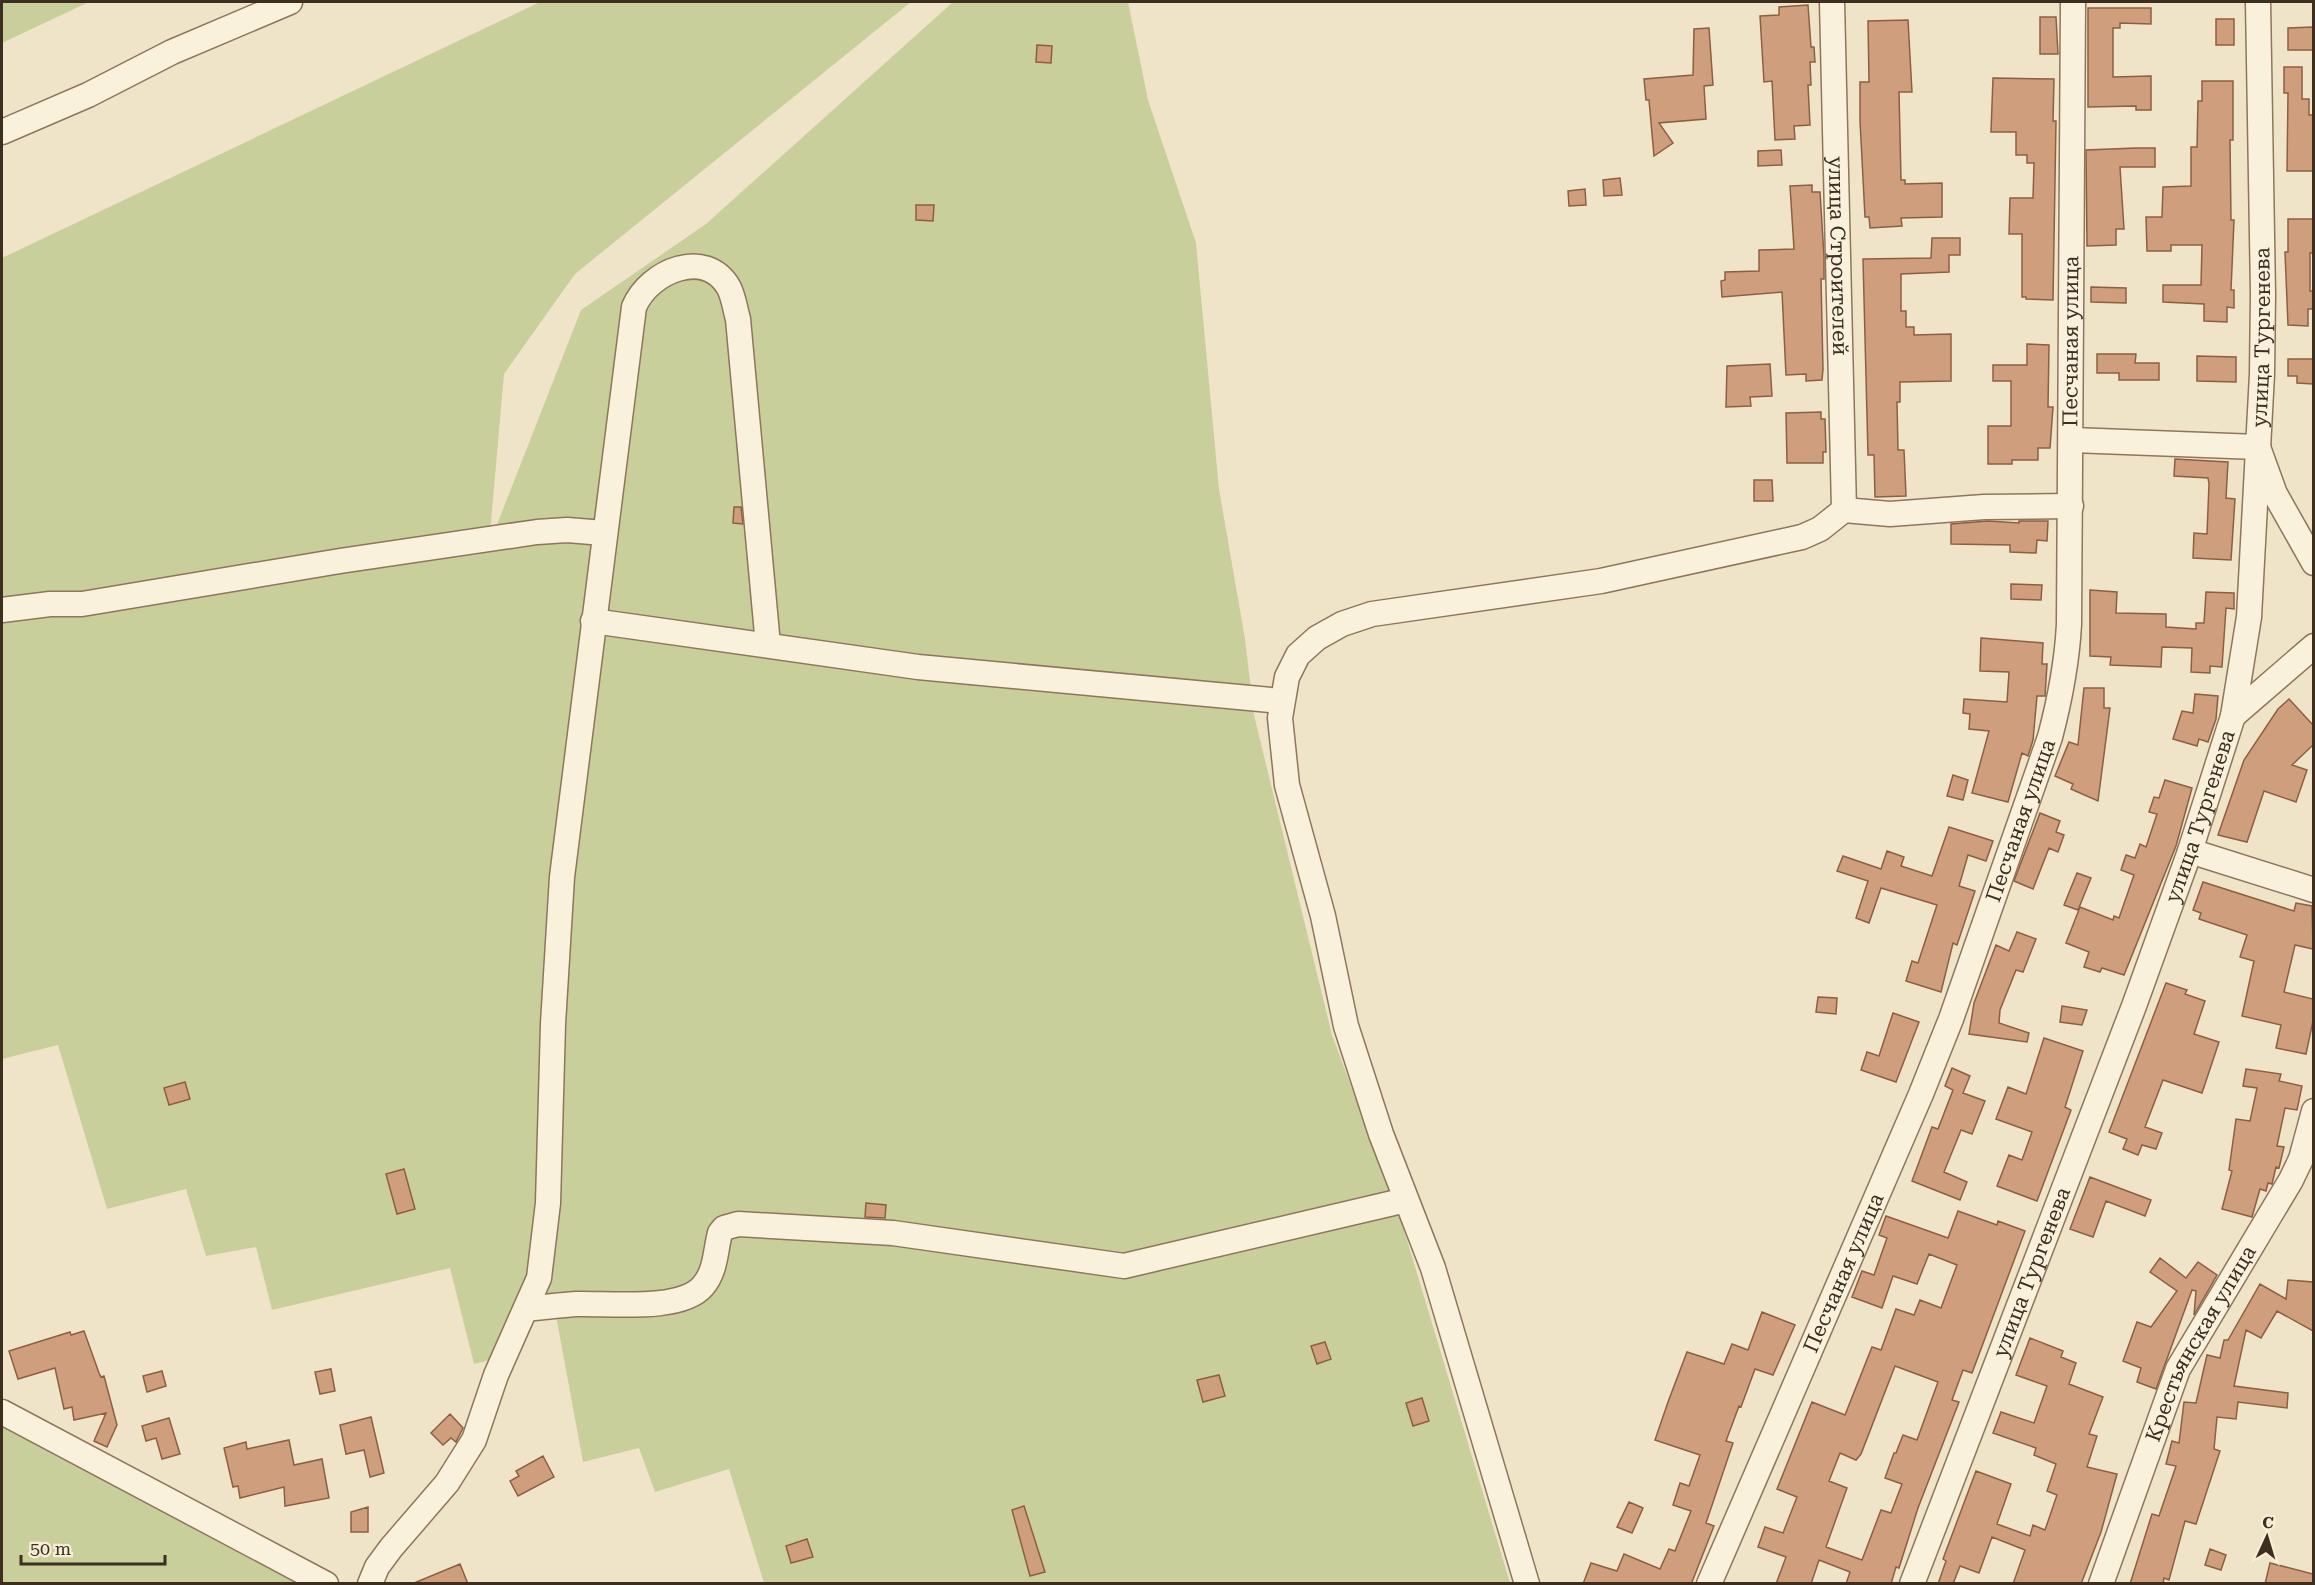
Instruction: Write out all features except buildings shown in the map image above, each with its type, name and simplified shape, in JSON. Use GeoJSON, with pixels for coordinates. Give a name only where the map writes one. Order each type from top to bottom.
{"type":"FeatureCollection","features":[{"type":"Feature","properties":{"kind":"street"},"geometry":{"type":"LineString","coordinates":[[2,132],[88,95],[172,52],[290,2]]}},
{"type":"Feature","properties":{"kind":"street","name":"улица Строителей"},"geometry":{"type":"LineString","coordinates":[[1832,2],[1844,510]]}},
{"type":"Feature","properties":{"kind":"street","name":"Песчаная улица"},"geometry":{"type":"LineString","coordinates":[[1709,1584],[1921,1094],[1967,975],[2050,737],[2067,659],[2072,506],[2073,2]]}},
{"type":"Feature","properties":{"kind":"street","name":"улица Тургенева"},"geometry":{"type":"LineString","coordinates":[[1912,1584],[2043,1246],[2190,851],[2233,716],[2249,617],[2258,447],[2263,294],[2258,2]]}},
{"type":"Feature","properties":{"kind":"street"},"geometry":{"type":"LineString","coordinates":[[370,1584],[377,1567],[447,1484],[474,1440],[496,1375],[539,1278],[545,1247],[551,1147],[557,935],[604,533],[634,307],[640,293],[667,271],[685,267],[702,269],[718,276],[728,287],[738,320],[768,645]]}},
{"type":"Feature","properties":{"kind":"street"},"geometry":{"type":"LineString","coordinates":[[2072,440],[2258,447],[2275,494],[2313,563]]}},
{"type":"Feature","properties":{"kind":"street"},"geometry":{"type":"LineString","coordinates":[[1527,1584],[1432,1268],[1381,1134],[1346,1026],[1321,907],[1287,785],[1281,729],[1281,700],[1287,677],[1298,656],[1317,638],[1342,624],[1402,609],[1648,572],[1802,537],[1820,530],[1844,510],[1890,514],[1983,507],[2072,506]]}},
{"type":"Feature","properties":{"kind":"street"},"geometry":{"type":"LineString","coordinates":[[2,610],[50,604],[82,604],[340,561],[537,532],[567,530],[604,533]]}},
{"type":"Feature","properties":{"kind":"street"},"geometry":{"type":"LineString","coordinates":[[593,621],[949,670],[1281,700]]}},
{"type":"Feature","properties":{"kind":"street"},"geometry":{"type":"LineString","coordinates":[[2233,716],[2313,646]]}},
{"type":"Feature","properties":{"kind":"street"},"geometry":{"type":"LineString","coordinates":[[2190,851],[2313,890]]}},
{"type":"Feature","properties":{"kind":"street","name":"Крестьянская улица"},"geometry":{"type":"LineString","coordinates":[[2101,1584],[2178,1369],[2291,1180],[2301,1159],[2313,1111]]}},
{"type":"Feature","properties":{"kind":"street"},"geometry":{"type":"LineString","coordinates":[[526,1309],[565,1304],[653,1303],[691,1295],[699,1290],[710,1275],[720,1233],[724,1228],[738,1224],[893,1233],[1124,1266],[1406,1200]]}},
{"type":"Feature","properties":{"kind":"street"},"geometry":{"type":"LineString","coordinates":[[2,1412],[326,1584]]}},
{"type":"Feature","properties":{"kind":"green space"},"geometry":{"type":"Polygon","coordinates":[[[2,2],[89,2],[2,43],[2,2]]]}},
{"type":"Feature","properties":{"kind":"green space"},"geometry":{"type":"Polygon","coordinates":[[[540,2],[911,2],[575,274],[504,374],[489,545],[581,310],[706,224],[953,2],[1128,2],[1148,100],[1196,243],[1219,489],[1245,639],[1254,715],[1332,1035],[1401,1220],[1510,1583],[764,1583],[729,1469],[655,1492],[639,1448],[583,1462],[556,1316],[538,1319],[527,1327],[509,1355],[474,1364],[450,1268],[272,1310],[256,1247],[206,1256],[186,1189],[107,1209],[58,1045],[2,1059],[2,617],[109,596],[2,600],[2,258],[540,2]]]}},
{"type":"Feature","properties":{"kind":"green space"},"geometry":{"type":"Polygon","coordinates":[[[2,1425],[299,1583],[2,1583],[2,1425]]]}}]}
